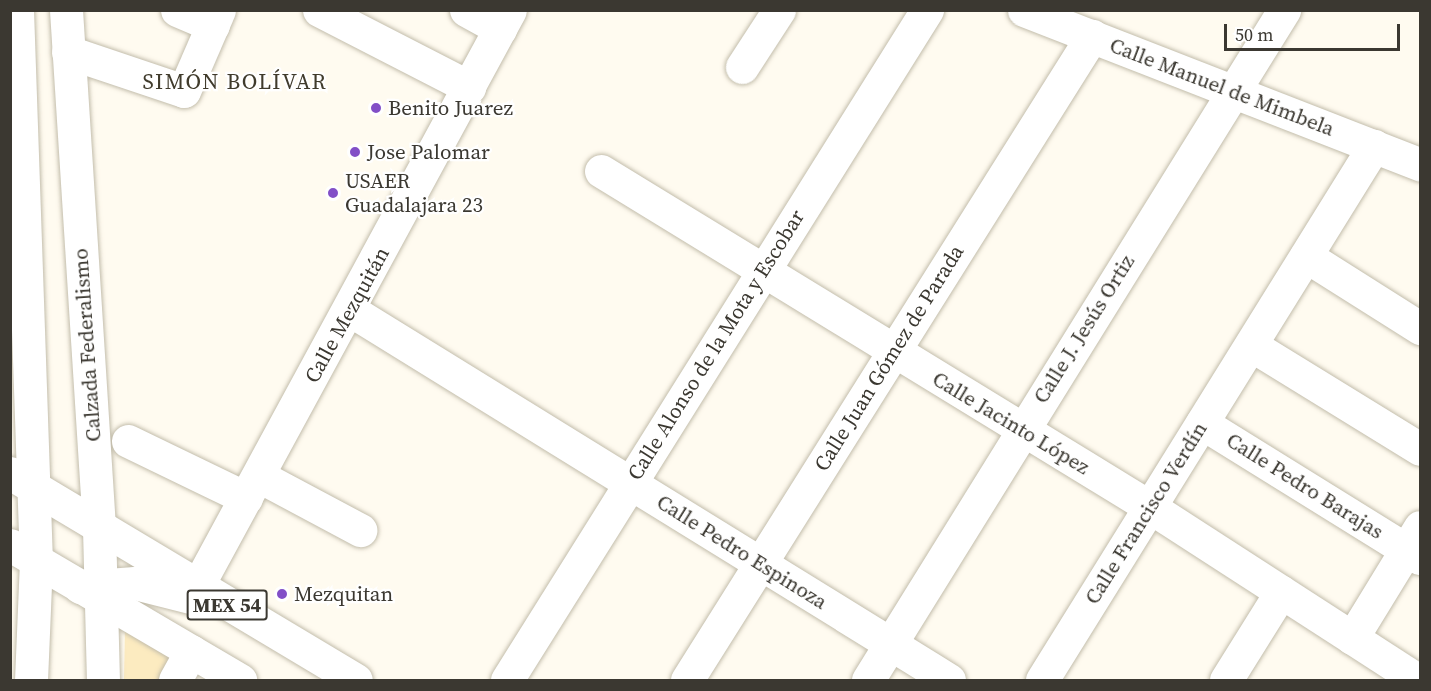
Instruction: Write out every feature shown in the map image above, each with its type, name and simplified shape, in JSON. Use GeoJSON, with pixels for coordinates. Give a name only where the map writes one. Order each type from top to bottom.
{"type":"FeatureCollection","features":[{"type":"Feature","properties":{"kind":"street"},"geometry":{"type":"LineString","coordinates":[[17,10],[23,537],[33,627],[31,681]]}},
{"type":"Feature","properties":{"kind":"street","name":"Calzada Federalismo"},"geometry":{"type":"LineString","coordinates":[[66,10],[99,528],[95,590],[103,681]]}},
{"type":"Feature","properties":{"kind":"street"},"geometry":{"type":"LineString","coordinates":[[68,52],[184,91],[216,18],[177,10]]}},
{"type":"Feature","properties":{"kind":"street"},"geometry":{"type":"LineString","coordinates":[[319,10],[469,87]]}},
{"type":"Feature","properties":{"kind":"street"},"geometry":{"type":"LineString","coordinates":[[466,10],[505,20]]}},
{"type":"Feature","properties":{"kind":"street"},"geometry":{"type":"LineString","coordinates":[[742,67],[779,10]]}},
{"type":"Feature","properties":{"kind":"street","name":"Calle Alonso de la Mota y Escobar"},"geometry":{"type":"LineString","coordinates":[[507,681],[927,10]]}},
{"type":"Feature","properties":{"kind":"street","name":"Calle Manuel de Mimbela"},"geometry":{"type":"LineString","coordinates":[[1024,10],[1420,164]]}},
{"type":"Feature","properties":{"kind":"street","name":"Calle J. Jesús Ortiz"},"geometry":{"type":"LineString","coordinates":[[868,681],[1021,429],[1284,10]]}},
{"type":"Feature","properties":{"kind":"street","name":"Calle Mezquitán"},"geometry":{"type":"LineString","coordinates":[[197,587],[350,310],[505,20]]}},
{"type":"Feature","properties":{"kind":"street","name":"Calle Juan Gómez de Parada"},"geometry":{"type":"LineString","coordinates":[[687,681],[1092,36]]}},
{"type":"Feature","properties":{"kind":"street","name":"Calle Francisco Verdín"},"geometry":{"type":"LineString","coordinates":[[1042,681],[1374,146]]}},
{"type":"Feature","properties":{"kind":"street","name":"Calle Jacinto López"},"geometry":{"type":"LineString","coordinates":[[601,171],[762,272],[1150,507],[1417,681]]}},
{"type":"Feature","properties":{"kind":"street"},"geometry":{"type":"LineString","coordinates":[[1306,256],[1420,328]]}},
{"type":"Feature","properties":{"kind":"street","name":"Calle Pedro Espinoza"},"geometry":{"type":"LineString","coordinates":[[350,310],[949,681]]}},
{"type":"Feature","properties":{"kind":"street"},"geometry":{"type":"LineString","coordinates":[[1251,345],[1420,449]]}},
{"type":"Feature","properties":{"kind":"street","name":"Calle Pedro Barajas"},"geometry":{"type":"LineString","coordinates":[[1202,423],[1416,545]]}},
{"type":"Feature","properties":{"kind":"street"},"geometry":{"type":"LineString","coordinates":[[128,441],[360,530]]}},
{"type":"Feature","properties":{"kind":"street","name":"MEX 54"},"geometry":{"type":"LineString","coordinates":[[22,481],[356,681]]}},
{"type":"Feature","properties":{"kind":"street"},"geometry":{"type":"LineString","coordinates":[[23,537],[99,528]]}},
{"type":"Feature","properties":{"kind":"street","name":"MEX 54"},"geometry":{"type":"LineString","coordinates":[[23,537],[95,590],[240,681]]}},
{"type":"Feature","properties":{"kind":"street"},"geometry":{"type":"LineString","coordinates":[[1352,638],[1416,545]]}},
{"type":"Feature","properties":{"kind":"street"},"geometry":{"type":"LineString","coordinates":[[33,627],[95,590],[178,592],[263,627]]}},
{"type":"Feature","properties":{"kind":"street"},"geometry":{"type":"LineString","coordinates":[[1226,681],[1281,592]]}},
{"type":"Feature","properties":{"kind":"street"},"geometry":{"type":"LineString","coordinates":[[175,681],[191,651]]}},
{"type":"Feature","properties":{"kind":"shaded area"},"geometry":{"type":"Polygon","coordinates":[[[125,627],[177,659],[167,680],[124,680],[125,627]]]}},
{"type":"Feature","properties":{"kind":"place","name":"Benito Juarez"},"geometry":{"type":"Point","coordinates":[376,108]}},
{"type":"Feature","properties":{"kind":"place","name":"Jose Palomar"},"geometry":{"type":"Point","coordinates":[355,152]}},
{"type":"Feature","properties":{"kind":"place","name":"USAER Guadalajara 23"},"geometry":{"type":"Point","coordinates":[333,193]}},
{"type":"Feature","properties":{"kind":"place","name":"Mezquitan"},"geometry":{"type":"Point","coordinates":[282,594]}},
{"type":"Feature","properties":{"kind":"district","name":"SIMÓN BOLÍVAR"},"geometry":{"type":"Point","coordinates":[235,82]}}]}
